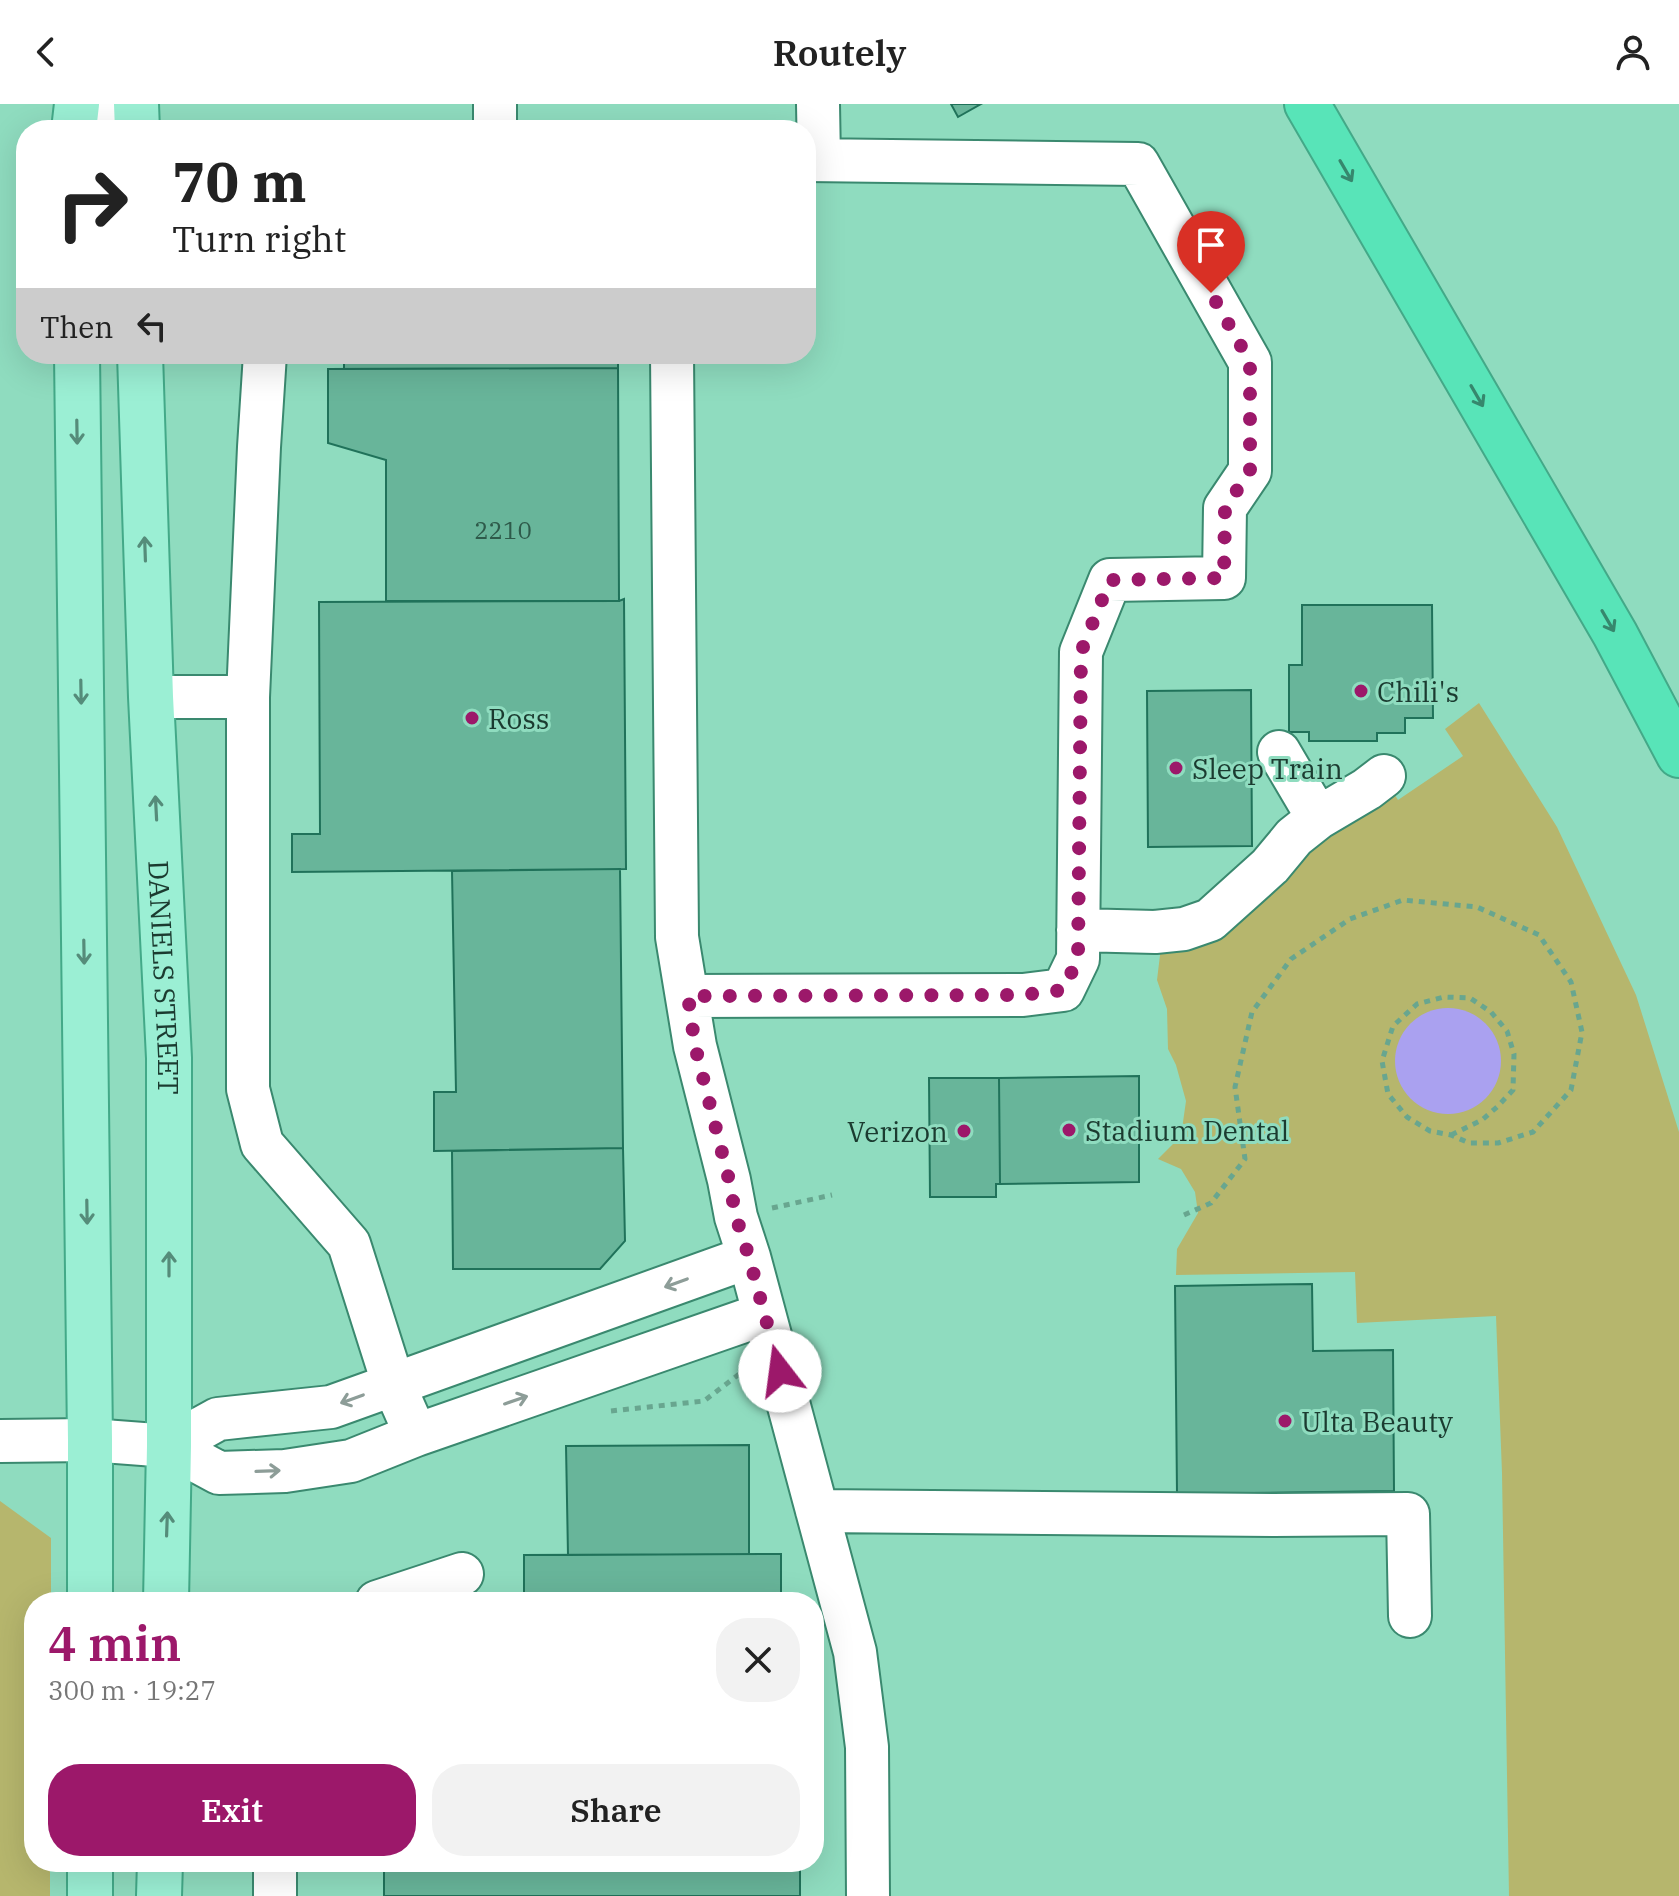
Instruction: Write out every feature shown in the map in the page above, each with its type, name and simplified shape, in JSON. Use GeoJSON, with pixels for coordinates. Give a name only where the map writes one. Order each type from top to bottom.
{"type":"FeatureCollection","features":[{"type":"Feature","properties":{"kind":"highway"},"geometry":{"type":"LineString","coordinates":[[1307,104],[1615,634],[1679,755]]}},
{"type":"Feature","properties":{"kind":"main road"},"geometry":{"type":"LineString","coordinates":[[77,364],[90,1592]]}},
{"type":"Feature","properties":{"kind":"main road","name":"DANIELS STREET"},"geometry":{"type":"LineString","coordinates":[[140,364],[151,697],[169,1058],[166,1592]]}},
{"type":"Feature","properties":{"kind":"main road"},"geometry":{"type":"LineString","coordinates":[[90,1872],[90,1896]]}},
{"type":"Feature","properties":{"kind":"main road"},"geometry":{"type":"LineString","coordinates":[[159,1896],[160,1872]]}},
{"type":"Feature","properties":{"kind":"street"},"geometry":{"type":"LineString","coordinates":[[688,996],[1023,995],[1063,990],[1078,959],[1081,652],[1110,580],[1224,578],[1225,508],[1250,471],[1250,362],[1138,164],[816,160]]}},
{"type":"Feature","properties":{"kind":"street"},"geometry":{"type":"LineString","coordinates":[[264,364],[248,697],[248,1089],[262,1144],[349,1244],[393,1383],[416,1435]]}},
{"type":"Feature","properties":{"kind":"street"},"geometry":{"type":"LineString","coordinates":[[672,364],[677,937],[695,1046],[736,1217],[855,1652],[866,1735],[868,1896]]}},
{"type":"Feature","properties":{"kind":"street"},"geometry":{"type":"LineString","coordinates":[[151,697],[248,697]]}},
{"type":"Feature","properties":{"kind":"street"},"geometry":{"type":"LineString","coordinates":[[1279,752],[1318,818]]}},
{"type":"Feature","properties":{"kind":"street"},"geometry":{"type":"LineString","coordinates":[[1078,930],[1155,932],[1184,929],[1210,920],[1270,866],[1294,837],[1384,776]]}},
{"type":"Feature","properties":{"kind":"street"},"geometry":{"type":"LineString","coordinates":[[169,1446],[218,1419],[331,1407],[749,1257]]}},
{"type":"Feature","properties":{"kind":"street"},"geometry":{"type":"LineString","coordinates":[[0,1441],[90,1440],[169,1446],[219,1473],[285,1471],[351,1461],[416,1435],[764,1314]]}},
{"type":"Feature","properties":{"kind":"street"},"geometry":{"type":"LineString","coordinates":[[817,1511],[1408,1514],[1410,1616]]}},
{"type":"Feature","properties":{"kind":"street"},"geometry":{"type":"LineString","coordinates":[[407,1592],[462,1574]]}},
{"type":"Feature","properties":{"kind":"street"},"geometry":{"type":"LineString","coordinates":[[275,1872],[275,1896]]}},
{"type":"Feature","properties":{"kind":"path"},"geometry":{"type":"LineString","coordinates":[[1184,1215],[1211,1203],[1245,1159],[1235,1087],[1252,1012],[1291,959],[1350,919],[1403,900],[1477,907],[1539,935],[1571,982],[1582,1032],[1571,1090],[1533,1132],[1498,1143],[1469,1143],[1430,1131],[1407,1117],[1388,1094],[1382,1061],[1393,1026],[1417,1004],[1444,997],[1470,998],[1491,1012],[1507,1031],[1514,1054],[1513,1090],[1482,1120],[1451,1135]]}},
{"type":"Feature","properties":{"kind":"path"},"geometry":{"type":"LineString","coordinates":[[736,1217],[832,1195]]}},
{"type":"Feature","properties":{"kind":"path"},"geometry":{"type":"LineString","coordinates":[[598,1413],[704,1401],[738,1375],[744,1386]]}},
{"type":"Feature","properties":{"kind":"shaded area"},"geometry":{"type":"Polygon","coordinates":[[[1479,703],[1557,827],[1636,995],[1679,1132],[1679,1896],[1509,1896],[1502,1473],[1496,1316],[1357,1323],[1355,1272],[1176,1275],[1177,1249],[1198,1213],[1195,1192],[1181,1169],[1158,1159],[1181,1136],[1186,1101],[1168,1049],[1167,1009],[1157,980],[1161,947],[1275,873],[1388,784],[1398,800],[1463,756],[1445,729],[1479,703]]]}},
{"type":"Feature","properties":{"kind":"shaded area"},"geometry":{"type":"Polygon","coordinates":[[[1448,1008],[1468,1012],[1486,1023],[1497,1041],[1501,1061],[1497,1081],[1486,1099],[1468,1110],[1448,1114],[1428,1110],[1410,1099],[1399,1081],[1395,1061],[1399,1041],[1410,1023],[1428,1012],[1448,1008]]]}},
{"type":"Feature","properties":{"kind":"shaded area"},"geometry":{"type":"Polygon","coordinates":[[[0,1501],[51,1538],[51,1592],[24,1592],[24,1872],[50,1872],[50,1896],[0,1896],[0,1501]]]}},
{"type":"Feature","properties":{"kind":"building"},"geometry":{"type":"Polygon","coordinates":[[[951,104],[981,104],[958,117],[951,104]]]}},
{"type":"Feature","properties":{"kind":"building"},"geometry":{"type":"Polygon","coordinates":[[[344,364],[618,364],[618,368],[344,369],[344,364]]]}},
{"type":"Feature","properties":{"kind":"building"},"geometry":{"type":"Polygon","coordinates":[[[618,368],[619,601],[386,601],[386,460],[328,443],[328,369],[618,368]]]}},
{"type":"Feature","properties":{"kind":"building","name":"Ross"},"geometry":{"type":"Polygon","coordinates":[[[624,599],[626,869],[292,872],[292,834],[320,834],[319,602],[624,599]]]}},
{"type":"Feature","properties":{"kind":"building","name":"Chili's"},"geometry":{"type":"Polygon","coordinates":[[[1302,605],[1432,605],[1433,718],[1405,718],[1405,733],[1377,733],[1377,741],[1309,741],[1309,732],[1289,732],[1289,665],[1302,665],[1302,605]]]}},
{"type":"Feature","properties":{"kind":"building"},"geometry":{"type":"Polygon","coordinates":[[[1251,690],[1252,846],[1148,847],[1147,691],[1251,690]]]}},
{"type":"Feature","properties":{"kind":"building"},"geometry":{"type":"Polygon","coordinates":[[[620,869],[623,1148],[434,1151],[434,1092],[456,1092],[452,871],[620,869]]]}},
{"type":"Feature","properties":{"kind":"building","name":"Stadium Dental"},"geometry":{"type":"Polygon","coordinates":[[[1139,1076],[1139,1182],[1000,1184],[999,1078],[1139,1076]]]}},
{"type":"Feature","properties":{"kind":"building","name":"Verizon"},"geometry":{"type":"Polygon","coordinates":[[[929,1078],[999,1078],[1000,1184],[996,1184],[996,1197],[930,1197],[929,1078]]]}},
{"type":"Feature","properties":{"kind":"building"},"geometry":{"type":"Polygon","coordinates":[[[623,1148],[625,1241],[600,1269],[453,1269],[452,1151],[623,1148]]]}},
{"type":"Feature","properties":{"kind":"building","name":"Ulta Beauty"},"geometry":{"type":"Polygon","coordinates":[[[1312,1284],[1313,1351],[1393,1350],[1394,1491],[1177,1494],[1175,1286],[1312,1284]]]}},
{"type":"Feature","properties":{"kind":"building"},"geometry":{"type":"Polygon","coordinates":[[[749,1445],[749,1554],[568,1555],[566,1446],[749,1445]]]}},
{"type":"Feature","properties":{"kind":"building"},"geometry":{"type":"Polygon","coordinates":[[[781,1554],[781,1592],[524,1592],[524,1555],[781,1554]]]}},
{"type":"Feature","properties":{"kind":"building"},"geometry":{"type":"Polygon","coordinates":[[[384,1872],[800,1872],[800,1896],[384,1896],[384,1872]]]}},
{"type":"Feature","properties":{"kind":"place","name":"Chili's"},"geometry":{"type":"Point","coordinates":[1361,691]}},
{"type":"Feature","properties":{"kind":"place","name":"Ross"},"geometry":{"type":"Point","coordinates":[472,718]}},
{"type":"Feature","properties":{"kind":"place","name":"Sleep Train"},"geometry":{"type":"Point","coordinates":[1176,768]}},
{"type":"Feature","properties":{"kind":"place","name":"Stadium Dental"},"geometry":{"type":"Point","coordinates":[1069,1130]}},
{"type":"Feature","properties":{"kind":"place","name":"Verizon"},"geometry":{"type":"Point","coordinates":[964,1131]}},
{"type":"Feature","properties":{"kind":"place","name":"Ulta Beauty"},"geometry":{"type":"Point","coordinates":[1285,1421]}},
{"type":"Feature","properties":{"kind":"route"},"geometry":{"type":"LineString","coordinates":[[780,1371],[736,1217],[695,1046],[688,996],[1023,995],[1063,990],[1078,959],[1081,652],[1110,580],[1224,578],[1225,508],[1250,471],[1250,362],[1211,293]]}}]}
